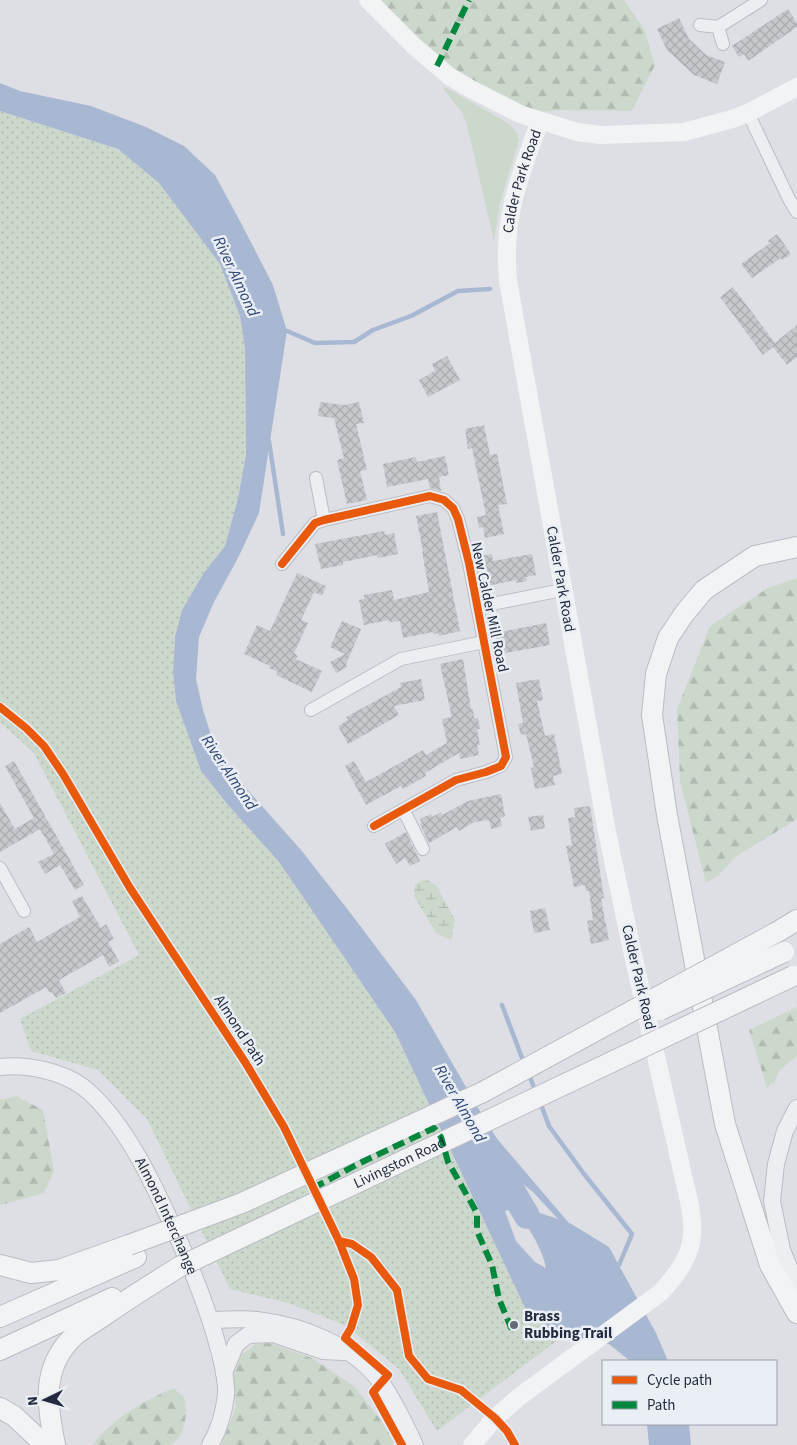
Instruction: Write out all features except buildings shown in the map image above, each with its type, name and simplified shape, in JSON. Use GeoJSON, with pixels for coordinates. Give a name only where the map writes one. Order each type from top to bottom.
{"type":"FeatureCollection","features":[{"type":"Feature","properties":{"kind":"main road"},"geometry":{"type":"LineString","coordinates":[[368,0],[414,46],[449,76],[497,104],[540,120]]}},
{"type":"Feature","properties":{"kind":"main road","name":"Calder Park Road"},"geometry":{"type":"LineString","coordinates":[[472,1445],[495,1418],[519,1397],[660,1293],[676,1276],[686,1258],[692,1236],[690,1206],[609,841],[562,590],[506,260],[506,241],[512,203],[518,179],[540,120],[577,132],[601,135],[684,132],[748,113],[797,87]]}},
{"type":"Feature","properties":{"kind":"main road"},"geometry":{"type":"LineString","coordinates":[[797,547],[754,556],[704,590],[684,614],[668,638],[656,674],[652,715],[667,815],[725,1124],[770,1266],[797,1313]]}},
{"type":"Feature","properties":{"kind":"main road"},"geometry":{"type":"LineString","coordinates":[[483,1092],[797,920]]}},
{"type":"Feature","properties":{"kind":"main road","name":"Livingston Road"},"geometry":{"type":"LineString","coordinates":[[0,1317],[132,1251],[242,1203],[790,949]]}},
{"type":"Feature","properties":{"kind":"main road","name":"Livingston Road"},"geometry":{"type":"LineString","coordinates":[[0,1350],[147,1284],[179,1267],[795,975]]}},
{"type":"Feature","properties":{"kind":"main road"},"geometry":{"type":"LineString","coordinates":[[0,1265],[32,1273],[59,1270],[132,1251]]}},
{"type":"Feature","properties":{"kind":"main road"},"geometry":{"type":"LineString","coordinates":[[55,1445],[48,1407],[48,1390],[53,1368],[61,1351],[74,1336],[147,1284]]}},
{"type":"Feature","properties":{"kind":"main road"},"geometry":{"type":"LineString","coordinates":[[0,1408],[14,1416],[45,1445]]}},
{"type":"Feature","properties":{"kind":"street"},"geometry":{"type":"LineString","coordinates":[[700,25],[718,27],[761,0]]}},
{"type":"Feature","properties":{"kind":"street"},"geometry":{"type":"LineString","coordinates":[[718,27],[723,44]]}},
{"type":"Feature","properties":{"kind":"street"},"geometry":{"type":"LineString","coordinates":[[748,113],[797,212]]}},
{"type":"Feature","properties":{"kind":"street"},"geometry":{"type":"LineString","coordinates":[[316,478],[324,520]]}},
{"type":"Feature","properties":{"kind":"street","name":"New Calder Mill Road"},"geometry":{"type":"LineString","coordinates":[[282,564],[315,523],[324,520],[430,496],[444,500],[453,508],[458,519],[506,757],[501,766],[456,780],[404,811],[374,826]]}},
{"type":"Feature","properties":{"kind":"street","name":"New Calder Mill Road"},"geometry":{"type":"LineString","coordinates":[[477,607],[562,590]]}},
{"type":"Feature","properties":{"kind":"street","name":"New Calder Mill Road"},"geometry":{"type":"LineString","coordinates":[[311,710],[401,659],[484,642]]}},
{"type":"Feature","properties":{"kind":"street"},"geometry":{"type":"LineString","coordinates":[[404,811],[424,849]]}},
{"type":"Feature","properties":{"kind":"street"},"geometry":{"type":"LineString","coordinates":[[0,868],[24,911]]}},
{"type":"Feature","properties":{"kind":"street","name":"Almond Interchange"},"geometry":{"type":"LineString","coordinates":[[0,1067],[36,1068],[82,1086],[104,1106],[134,1151],[165,1208],[212,1320],[224,1373],[226,1394],[216,1437],[210,1445]]}},
{"type":"Feature","properties":{"kind":"street"},"geometry":{"type":"LineString","coordinates":[[797,1108],[785,1131],[776,1164],[772,1201],[782,1250],[797,1286]]}},
{"type":"Feature","properties":{"kind":"street"},"geometry":{"type":"LineString","coordinates":[[212,1320],[256,1320],[297,1328],[339,1345],[351,1353],[382,1383],[398,1408],[415,1445]]}},
{"type":"Feature","properties":{"kind":"street"},"geometry":{"type":"LineString","coordinates":[[224,1373],[236,1344],[248,1335],[273,1334],[323,1351],[351,1353]]}},
{"type":"Feature","properties":{"kind":"green space"},"geometry":{"type":"Polygon","coordinates":[[[368,0],[624,0],[644,29],[655,65],[632,111],[563,110],[520,114],[490,101],[368,0]]]}},
{"type":"Feature","properties":{"kind":"green space"},"geometry":{"type":"Polygon","coordinates":[[[445,87],[508,123],[516,131],[519,140],[500,203],[494,241],[467,125],[462,112],[444,90],[445,87]]]}},
{"type":"Feature","properties":{"kind":"green space"},"geometry":{"type":"Polygon","coordinates":[[[0,111],[118,149],[159,183],[221,264],[240,316],[245,349],[246,455],[238,498],[225,546],[203,574],[182,610],[175,638],[173,672],[176,701],[201,771],[228,805],[279,862],[395,1032],[527,1312],[563,1336],[437,1431],[399,1369],[345,1325],[288,1303],[230,1289],[147,1119],[98,1070],[31,1051],[20,1019],[139,955],[34,753],[0,722],[0,111]]]}},
{"type":"Feature","properties":{"kind":"green space"},"geometry":{"type":"Polygon","coordinates":[[[797,578],[797,819],[735,857],[719,875],[706,883],[680,781],[677,709],[710,626],[768,588],[797,578]]]}},
{"type":"Feature","properties":{"kind":"green space"},"geometry":{"type":"Polygon","coordinates":[[[425,879],[436,885],[455,920],[451,940],[436,933],[414,896],[415,885],[425,879]]]}},
{"type":"Feature","properties":{"kind":"green space"},"geometry":{"type":"Polygon","coordinates":[[[797,1007],[797,1056],[780,1070],[774,1081],[767,1088],[749,1030],[797,1007]]]}},
{"type":"Feature","properties":{"kind":"green space"},"geometry":{"type":"Polygon","coordinates":[[[16,1096],[43,1110],[54,1171],[44,1193],[0,1205],[0,1100],[16,1096]]]}},
{"type":"Feature","properties":{"kind":"green space"},"geometry":{"type":"Polygon","coordinates":[[[269,1343],[312,1358],[354,1386],[379,1418],[394,1441],[393,1445],[221,1445],[236,1407],[233,1378],[240,1356],[255,1344],[269,1343]]]}},
{"type":"Feature","properties":{"kind":"green space"},"geometry":{"type":"Polygon","coordinates":[[[174,1388],[185,1399],[186,1412],[183,1430],[171,1445],[93,1445],[109,1427],[129,1411],[174,1388]]]}},
{"type":"Feature","properties":{"kind":"water"},"geometry":{"type":"Polygon","coordinates":[[[0,83],[20,91],[91,106],[146,127],[184,146],[215,175],[273,285],[287,331],[259,513],[238,558],[214,602],[199,637],[196,679],[203,710],[214,744],[231,771],[301,850],[416,1000],[493,1134],[568,1222],[609,1247],[656,1333],[668,1360],[629,1360],[609,1344],[563,1336],[527,1312],[395,1032],[279,862],[228,805],[201,771],[176,701],[173,672],[175,637],[182,610],[203,574],[225,546],[238,498],[246,455],[245,349],[240,316],[220,264],[159,183],[118,149],[0,111],[0,83]],[[491,1167],[540,1213],[558,1219],[533,1192],[509,1173],[491,1167]],[[513,1209],[505,1211],[516,1241],[535,1262],[546,1268],[541,1251],[524,1222],[513,1209]]]}},
{"type":"Feature","properties":{"kind":"water"},"geometry":{"type":"Polygon","coordinates":[[[647,1425],[689,1425],[691,1445],[649,1445],[647,1425]]]}},
{"type":"Feature","properties":{"kind":"waterway"},"geometry":{"type":"LineString","coordinates":[[287,331],[315,343],[354,342],[373,330],[411,316],[458,291],[490,289]]}},
{"type":"Feature","properties":{"kind":"waterway"},"geometry":{"type":"LineString","coordinates":[[269,441],[283,534]]}},
{"type":"Feature","properties":{"kind":"waterway"},"geometry":{"type":"LineString","coordinates":[[502,1005],[524,1063]]}},
{"type":"Feature","properties":{"kind":"waterway"},"geometry":{"type":"LineString","coordinates":[[528,1072],[536,1093]]}},
{"type":"Feature","properties":{"kind":"waterway"},"geometry":{"type":"LineString","coordinates":[[540,1102],[549,1126],[632,1234],[619,1265]]}},
{"type":"Feature","properties":{"kind":"waterway","name":"River Almond"},"geometry":{"type":"LineString","coordinates":[[482,1139],[527,1216]]}},
{"type":"Feature","properties":{"kind":"marked path"},"geometry":{"type":"LineString","coordinates":[[437,66],[469,0]]}},
{"type":"Feature","properties":{"kind":"marked path"},"geometry":{"type":"LineString","coordinates":[[313,1188],[358,1164],[434,1128],[441,1137],[448,1162],[477,1213],[477,1231],[492,1265],[499,1299],[512,1330]]}},
{"type":"Feature","properties":{"kind":"cycle path"},"geometry":{"type":"LineString","coordinates":[[282,564],[315,523],[324,520],[430,496],[444,500],[453,508],[458,519],[469,563],[506,757],[501,766],[456,780],[374,826]]}},
{"type":"Feature","properties":{"kind":"cycle path","name":"Almond Path"},"geometry":{"type":"LineString","coordinates":[[0,707],[26,728],[44,746],[63,774],[130,888],[245,1062],[284,1127],[339,1241],[354,1279],[358,1305],[351,1328],[345,1338],[388,1375],[373,1392],[402,1445]]}},
{"type":"Feature","properties":{"kind":"cycle path"},"geometry":{"type":"LineString","coordinates":[[339,1241],[352,1244],[371,1257],[397,1290],[409,1356],[428,1379],[461,1390],[495,1418],[507,1431],[515,1445]]}},
{"type":"Feature","properties":{"kind":"place","name":"Brass Rubbing Trail"},"geometry":{"type":"Point","coordinates":[514,1325]}}]}
